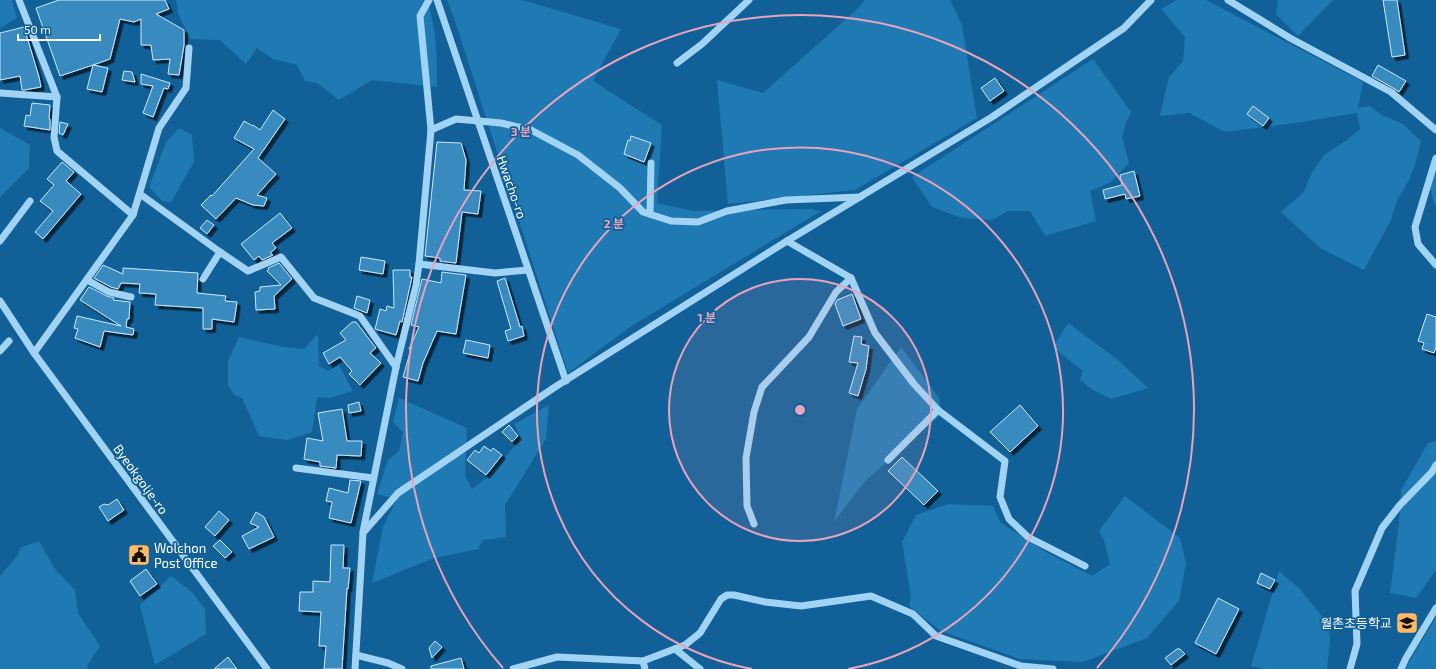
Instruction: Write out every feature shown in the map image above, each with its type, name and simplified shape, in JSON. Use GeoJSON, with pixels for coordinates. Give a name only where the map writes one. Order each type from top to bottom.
{"type":"FeatureCollection","features":[{"type":"Feature","properties":{"kind":"street"},"geometry":{"type":"LineString","coordinates":[[20,0],[57,97],[54,137],[57,151],[133,215]]}},
{"type":"Feature","properties":{"kind":"street"},"geometry":{"type":"LineString","coordinates":[[355,669],[362,533],[396,367],[416,285],[419,264],[431,130],[420,16],[430,0]]}},
{"type":"Feature","properties":{"kind":"street","name":"Hwacho-ro"},"geometry":{"type":"LineString","coordinates":[[437,0],[566,381]]}},
{"type":"Feature","properties":{"kind":"street"},"geometry":{"type":"LineString","coordinates":[[677,64],[702,44],[749,0]]}},
{"type":"Feature","properties":{"kind":"street"},"geometry":{"type":"LineString","coordinates":[[362,533],[398,493],[566,381],[787,241],[992,117],[1124,28],[1151,0]]}},
{"type":"Feature","properties":{"kind":"street"},"geometry":{"type":"LineString","coordinates":[[1228,0],[1290,38],[1391,92],[1436,130]]}},
{"type":"Feature","properties":{"kind":"street"},"geometry":{"type":"LineString","coordinates":[[34,353],[133,215],[159,128],[186,88],[189,48]]}},
{"type":"Feature","properties":{"kind":"street"},"geometry":{"type":"LineString","coordinates":[[0,92],[57,97]]}},
{"type":"Feature","properties":{"kind":"street"},"geometry":{"type":"LineString","coordinates":[[431,130],[456,119],[501,123],[531,130],[578,155],[620,188],[643,212],[671,221],[698,222],[726,211],[786,200],[862,197]]}},
{"type":"Feature","properties":{"kind":"street"},"geometry":{"type":"LineString","coordinates":[[1436,158],[1415,227],[1418,244],[1436,265]]}},
{"type":"Feature","properties":{"kind":"street"},"geometry":{"type":"LineString","coordinates":[[650,214],[651,163]]}},
{"type":"Feature","properties":{"kind":"street"},"geometry":{"type":"LineString","coordinates":[[140,194],[248,271],[281,257],[314,298],[360,316],[396,367]]}},
{"type":"Feature","properties":{"kind":"street"},"geometry":{"type":"LineString","coordinates":[[0,241],[30,201]]}},
{"type":"Feature","properties":{"kind":"street"},"geometry":{"type":"LineString","coordinates":[[787,241],[851,278],[875,333],[914,384],[938,410],[1005,460],[1000,496],[1010,519],[1028,537],[1085,566]]}},
{"type":"Feature","properties":{"kind":"street"},"geometry":{"type":"LineString","coordinates":[[203,279],[220,252]]}},
{"type":"Feature","properties":{"kind":"street"},"geometry":{"type":"LineString","coordinates":[[419,264],[495,273],[528,270]]}},
{"type":"Feature","properties":{"kind":"street"},"geometry":{"type":"LineString","coordinates":[[754,524],[747,506],[746,458],[754,412],[762,387],[809,337],[836,292],[851,278]]}},
{"type":"Feature","properties":{"kind":"street"},"geometry":{"type":"LineString","coordinates":[[87,280],[109,292],[131,297]]}},
{"type":"Feature","properties":{"kind":"street","name":"Byeokgolje-ro"},"geometry":{"type":"LineString","coordinates":[[0,301],[34,353],[266,669]]}},
{"type":"Feature","properties":{"kind":"street"},"geometry":{"type":"LineString","coordinates":[[0,351],[9,341]]}},
{"type":"Feature","properties":{"kind":"street"},"geometry":{"type":"LineString","coordinates":[[888,460],[938,410]]}},
{"type":"Feature","properties":{"kind":"street"},"geometry":{"type":"LineString","coordinates":[[1350,669],[1357,644],[1355,591],[1382,528],[1399,506],[1432,472],[1436,465]]}},
{"type":"Feature","properties":{"kind":"street"},"geometry":{"type":"LineString","coordinates":[[296,468],[373,478]]}},
{"type":"Feature","properties":{"kind":"street"},"geometry":{"type":"LineString","coordinates":[[513,669],[557,657],[643,661],[686,645],[700,632],[721,600],[727,595],[734,595],[765,602],[801,606],[871,596],[912,614],[936,636],[1021,666],[1053,669]]}},
{"type":"Feature","properties":{"kind":"street"},"geometry":{"type":"LineString","coordinates":[[1401,669],[1436,608]]}},
{"type":"Feature","properties":{"kind":"street"},"geometry":{"type":"LineString","coordinates":[[675,649],[700,669]]}},
{"type":"Feature","properties":{"kind":"street"},"geometry":{"type":"LineString","coordinates":[[356,655],[388,663],[402,669]]}},
{"type":"Feature","properties":{"kind":"street"},"geometry":{"type":"LineString","coordinates":[[643,661],[645,669]]}},
{"type":"Feature","properties":{"kind":"shaded area"},"geometry":{"type":"Polygon","coordinates":[[[0,0],[12,0],[17,18],[0,28],[0,0]]]}},
{"type":"Feature","properties":{"kind":"shaded area"},"geometry":{"type":"Polygon","coordinates":[[[176,0],[427,0],[435,32],[437,87],[372,80],[339,100],[317,83],[305,81],[297,65],[273,59],[257,48],[246,64],[220,40],[190,39],[178,13],[176,0]]]}},
{"type":"Feature","properties":{"kind":"shaded area"},"geometry":{"type":"Polygon","coordinates":[[[447,0],[522,0],[621,29],[593,81],[662,125],[657,203],[693,211],[809,209],[821,211],[630,327],[568,373],[447,0]]]}},
{"type":"Feature","properties":{"kind":"shaded area"},"geometry":{"type":"Polygon","coordinates":[[[865,0],[950,0],[962,25],[977,118],[855,190],[728,204],[717,80],[763,93],[855,11],[865,0]]]}},
{"type":"Feature","properties":{"kind":"shaded area"},"geometry":{"type":"Polygon","coordinates":[[[1177,0],[1206,0],[1363,82],[1358,108],[1370,106],[1382,115],[1403,124],[1421,141],[1415,165],[1409,180],[1397,201],[1390,222],[1364,270],[1320,248],[1281,212],[1304,192],[1311,174],[1324,155],[1347,140],[1360,129],[1357,113],[1225,132],[1189,113],[1160,116],[1169,77],[1183,61],[1185,37],[1161,9],[1177,0]]]}},
{"type":"Feature","properties":{"kind":"shaded area"},"geometry":{"type":"Polygon","coordinates":[[[1278,0],[1333,0],[1298,36],[1276,14],[1278,0]]]}},
{"type":"Feature","properties":{"kind":"shaded area"},"geometry":{"type":"Polygon","coordinates":[[[1093,59],[1131,112],[1122,137],[1129,163],[1111,182],[1090,191],[1096,221],[1045,236],[1030,211],[1008,211],[992,220],[962,218],[932,207],[912,177],[1093,59]]]}},
{"type":"Feature","properties":{"kind":"shaded area"},"geometry":{"type":"Polygon","coordinates":[[[0,128],[30,145],[29,168],[0,197],[0,128]]]}},
{"type":"Feature","properties":{"kind":"shaded area"},"geometry":{"type":"Polygon","coordinates":[[[179,128],[192,135],[194,162],[171,202],[162,201],[149,187],[166,142],[179,128]]]}},
{"type":"Feature","properties":{"kind":"shaded area"},"geometry":{"type":"Polygon","coordinates":[[[1436,170],[1436,204],[1434,204],[1430,187],[1436,170]]]}},
{"type":"Feature","properties":{"kind":"shaded area"},"geometry":{"type":"Polygon","coordinates":[[[1068,323],[1118,360],[1148,388],[1111,399],[1093,390],[1080,380],[1083,371],[1053,347],[1068,323]]]}},
{"type":"Feature","properties":{"kind":"shaded area"},"geometry":{"type":"Polygon","coordinates":[[[318,334],[319,366],[328,371],[339,365],[353,391],[329,398],[317,397],[312,432],[287,440],[259,436],[242,398],[234,395],[228,385],[228,361],[239,337],[283,347],[304,349],[318,334]]]}},
{"type":"Feature","properties":{"kind":"shaded area"},"geometry":{"type":"Polygon","coordinates":[[[901,347],[940,399],[939,416],[864,482],[834,522],[857,409],[901,347]]]}},
{"type":"Feature","properties":{"kind":"shaded area"},"geometry":{"type":"Polygon","coordinates":[[[399,398],[467,428],[465,476],[472,489],[491,474],[521,438],[514,424],[549,405],[546,439],[505,505],[506,537],[483,540],[478,549],[434,558],[372,583],[383,527],[397,499],[377,494],[388,460],[399,451],[403,432],[393,422],[399,398]]]}},
{"type":"Feature","properties":{"kind":"shaded area"},"geometry":{"type":"Polygon","coordinates":[[[1436,441],[1436,570],[1416,598],[1390,593],[1399,523],[1401,490],[1428,443],[1436,441]]]}},
{"type":"Feature","properties":{"kind":"shaded area"},"geometry":{"type":"Polygon","coordinates":[[[1125,496],[1180,538],[1186,563],[1179,601],[1147,638],[1083,662],[1020,659],[941,631],[909,606],[911,597],[902,542],[916,515],[948,504],[993,506],[1001,523],[1046,552],[1092,576],[1110,564],[1104,540],[1099,531],[1125,496]]]}},
{"type":"Feature","properties":{"kind":"shaded area"},"geometry":{"type":"Polygon","coordinates":[[[39,541],[55,569],[75,590],[78,613],[100,646],[87,666],[88,669],[0,669],[0,576],[18,555],[20,548],[39,541]]]}},
{"type":"Feature","properties":{"kind":"shaded area"},"geometry":{"type":"Polygon","coordinates":[[[1279,571],[1300,589],[1328,624],[1330,640],[1327,669],[1265,669],[1251,666],[1279,571]]]}},
{"type":"Feature","properties":{"kind":"shaded area"},"geometry":{"type":"Polygon","coordinates":[[[171,576],[192,592],[205,609],[206,634],[155,665],[140,605],[171,576]]]}},
{"type":"Feature","properties":{"kind":"shaded area"},"geometry":{"type":"Polygon","coordinates":[[[1436,617],[1436,669],[1405,669],[1436,617]]]}},
{"type":"Feature","properties":{"kind":"building"},"geometry":{"type":"Polygon","coordinates":[[[59,0],[165,0],[169,9],[156,14],[184,30],[184,45],[179,75],[168,74],[170,59],[153,60],[151,45],[141,45],[141,19],[134,22],[120,19],[110,59],[60,76],[36,8],[59,0]]]}},
{"type":"Feature","properties":{"kind":"building"},"geometry":{"type":"Polygon","coordinates":[[[1383,0],[1397,0],[1405,55],[1392,57],[1383,0]]]}},
{"type":"Feature","properties":{"kind":"building"},"geometry":{"type":"Polygon","coordinates":[[[24,27],[41,87],[22,90],[20,76],[0,80],[0,33],[24,27]]]}},
{"type":"Feature","properties":{"kind":"building"},"geometry":{"type":"Polygon","coordinates":[[[93,65],[108,68],[102,92],[87,89],[93,65]]]}},
{"type":"Feature","properties":{"kind":"building"},"geometry":{"type":"Polygon","coordinates":[[[1378,65],[1406,81],[1399,92],[1372,76],[1378,65]]]}},
{"type":"Feature","properties":{"kind":"building"},"geometry":{"type":"Polygon","coordinates":[[[124,71],[132,72],[135,82],[122,80],[124,71]]]}},
{"type":"Feature","properties":{"kind":"building"},"geometry":{"type":"Polygon","coordinates":[[[141,74],[170,83],[168,89],[164,88],[153,117],[143,113],[153,86],[141,84],[141,74]]]}},
{"type":"Feature","properties":{"kind":"building"},"geometry":{"type":"Polygon","coordinates":[[[995,78],[1004,91],[990,101],[981,88],[995,78]]]}},
{"type":"Feature","properties":{"kind":"building"},"geometry":{"type":"Polygon","coordinates":[[[32,103],[50,105],[50,130],[24,126],[26,115],[30,116],[32,103]]]}},
{"type":"Feature","properties":{"kind":"building"},"geometry":{"type":"Polygon","coordinates":[[[1253,106],[1269,118],[1263,126],[1247,114],[1253,106]]]}},
{"type":"Feature","properties":{"kind":"building"},"geometry":{"type":"Polygon","coordinates":[[[273,110],[285,119],[258,158],[276,174],[257,195],[267,198],[264,206],[253,205],[236,198],[216,219],[201,205],[211,195],[212,196],[254,149],[234,138],[244,121],[260,130],[273,110]]]}},
{"type":"Feature","properties":{"kind":"building"},"geometry":{"type":"Polygon","coordinates":[[[60,122],[68,124],[63,135],[59,133],[60,122]]]}},
{"type":"Feature","properties":{"kind":"building"},"geometry":{"type":"Polygon","coordinates":[[[631,136],[651,143],[644,162],[624,154],[628,140],[630,141],[631,136]]]}},
{"type":"Feature","properties":{"kind":"building"},"geometry":{"type":"Polygon","coordinates":[[[437,142],[461,143],[466,160],[464,190],[481,191],[478,214],[462,212],[456,263],[440,261],[440,258],[425,256],[437,142]]]}},
{"type":"Feature","properties":{"kind":"building"},"geometry":{"type":"Polygon","coordinates":[[[62,162],[74,172],[66,181],[81,194],[43,239],[35,232],[53,211],[40,201],[54,185],[47,179],[62,162]]]}},
{"type":"Feature","properties":{"kind":"building"},"geometry":{"type":"Polygon","coordinates":[[[1134,171],[1140,196],[1126,199],[1125,194],[1105,199],[1103,190],[1122,185],[1120,175],[1134,171]]]}},
{"type":"Feature","properties":{"kind":"building"},"geometry":{"type":"Polygon","coordinates":[[[280,213],[292,228],[272,243],[276,248],[270,253],[273,255],[262,260],[259,256],[254,260],[241,244],[280,213]]]}},
{"type":"Feature","properties":{"kind":"building"},"geometry":{"type":"Polygon","coordinates":[[[207,220],[214,225],[207,234],[200,228],[207,220]]]}},
{"type":"Feature","properties":{"kind":"building"},"geometry":{"type":"Polygon","coordinates":[[[361,257],[385,261],[383,274],[359,270],[361,257]]]}},
{"type":"Feature","properties":{"kind":"building"},"geometry":{"type":"Polygon","coordinates":[[[279,263],[292,279],[274,296],[275,309],[256,310],[255,292],[260,291],[260,287],[281,285],[267,271],[269,269],[268,268],[279,263]]]}},
{"type":"Feature","properties":{"kind":"building"},"geometry":{"type":"Polygon","coordinates":[[[103,265],[123,274],[123,268],[198,273],[197,293],[226,296],[225,301],[237,302],[234,322],[212,319],[212,329],[203,329],[203,308],[155,305],[156,294],[139,293],[140,284],[121,283],[118,289],[111,287],[94,278],[103,265]]]}},
{"type":"Feature","properties":{"kind":"building"},"geometry":{"type":"Polygon","coordinates":[[[393,270],[410,270],[410,277],[412,277],[402,322],[400,321],[396,335],[375,329],[380,309],[386,311],[387,306],[394,308],[393,270]]]}},
{"type":"Feature","properties":{"kind":"building"},"geometry":{"type":"Polygon","coordinates":[[[442,272],[466,275],[456,334],[437,331],[423,363],[418,381],[403,377],[411,349],[409,349],[419,327],[411,325],[422,279],[441,283],[442,272]]]}},
{"type":"Feature","properties":{"kind":"building"},"geometry":{"type":"Polygon","coordinates":[[[505,278],[520,327],[522,326],[524,336],[508,341],[505,331],[511,329],[497,281],[505,278]]]}},
{"type":"Feature","properties":{"kind":"building"},"geometry":{"type":"Polygon","coordinates":[[[89,287],[114,298],[113,300],[130,302],[129,319],[127,319],[126,327],[134,329],[133,335],[104,331],[100,347],[75,338],[78,329],[74,328],[77,316],[121,326],[80,300],[89,287]]]}},
{"type":"Feature","properties":{"kind":"building"},"geometry":{"type":"Polygon","coordinates":[[[852,294],[861,319],[843,326],[835,304],[837,300],[852,294]]]}},
{"type":"Feature","properties":{"kind":"building"},"geometry":{"type":"Polygon","coordinates":[[[357,296],[370,300],[367,313],[354,308],[357,296]]]}},
{"type":"Feature","properties":{"kind":"building"},"geometry":{"type":"Polygon","coordinates":[[[1427,314],[1436,317],[1436,347],[1434,353],[1422,349],[1424,343],[1418,341],[1427,314]]]}},
{"type":"Feature","properties":{"kind":"building"},"geometry":{"type":"Polygon","coordinates":[[[352,322],[356,322],[376,348],[370,353],[381,363],[360,385],[349,374],[352,371],[340,357],[329,364],[323,353],[346,340],[340,333],[352,322]]]}},
{"type":"Feature","properties":{"kind":"building"},"geometry":{"type":"Polygon","coordinates":[[[854,336],[862,337],[861,344],[869,346],[866,369],[858,396],[849,393],[858,363],[849,362],[854,336]]]}},
{"type":"Feature","properties":{"kind":"building"},"geometry":{"type":"Polygon","coordinates":[[[466,340],[490,345],[488,358],[463,353],[466,340]]]}},
{"type":"Feature","properties":{"kind":"building"},"geometry":{"type":"Polygon","coordinates":[[[359,402],[361,411],[349,413],[348,405],[359,402]]]}},
{"type":"Feature","properties":{"kind":"building"},"geometry":{"type":"Polygon","coordinates":[[[1020,405],[1038,426],[1010,452],[990,432],[1020,405]]]}},
{"type":"Feature","properties":{"kind":"building"},"geometry":{"type":"Polygon","coordinates":[[[342,409],[347,441],[362,441],[361,456],[337,455],[336,468],[320,466],[320,462],[304,459],[307,438],[323,441],[318,413],[342,409]]]}},
{"type":"Feature","properties":{"kind":"building"},"geometry":{"type":"Polygon","coordinates":[[[509,425],[518,436],[512,442],[502,432],[509,425]]]}},
{"type":"Feature","properties":{"kind":"building"},"geometry":{"type":"Polygon","coordinates":[[[484,446],[491,451],[493,448],[502,455],[486,475],[467,460],[475,450],[479,453],[484,446]]]}},
{"type":"Feature","properties":{"kind":"building"},"geometry":{"type":"Polygon","coordinates":[[[902,457],[938,491],[924,505],[888,471],[902,457]]]}},
{"type":"Feature","properties":{"kind":"building"},"geometry":{"type":"Polygon","coordinates":[[[350,480],[361,481],[351,523],[329,518],[332,502],[326,501],[329,488],[348,493],[350,480]]]}},
{"type":"Feature","properties":{"kind":"building"},"geometry":{"type":"Polygon","coordinates":[[[117,499],[124,510],[108,521],[99,507],[104,504],[108,505],[117,499]]]}},
{"type":"Feature","properties":{"kind":"building"},"geometry":{"type":"Polygon","coordinates":[[[219,511],[229,520],[215,536],[205,527],[219,511]]]}},
{"type":"Feature","properties":{"kind":"building"},"geometry":{"type":"Polygon","coordinates":[[[256,512],[264,517],[274,537],[249,549],[242,536],[259,527],[250,523],[256,512]]]}},
{"type":"Feature","properties":{"kind":"building"},"geometry":{"type":"Polygon","coordinates":[[[220,540],[232,552],[225,558],[213,546],[220,540]]]}},
{"type":"Feature","properties":{"kind":"building"},"geometry":{"type":"Polygon","coordinates":[[[331,545],[344,545],[343,568],[350,568],[348,589],[347,588],[342,669],[324,669],[326,646],[319,646],[321,612],[299,611],[300,592],[313,592],[313,581],[330,582],[331,545]]]}},
{"type":"Feature","properties":{"kind":"building"},"geometry":{"type":"Polygon","coordinates":[[[146,569],[157,584],[140,596],[130,581],[146,569]]]}},
{"type":"Feature","properties":{"kind":"building"},"geometry":{"type":"Polygon","coordinates":[[[1261,573],[1275,580],[1270,589],[1257,583],[1261,573]]]}},
{"type":"Feature","properties":{"kind":"building"},"geometry":{"type":"Polygon","coordinates":[[[1218,598],[1239,609],[1216,654],[1195,643],[1218,598]]]}},
{"type":"Feature","properties":{"kind":"building"},"geometry":{"type":"Polygon","coordinates":[[[435,641],[442,647],[432,658],[429,648],[435,641]]]}},
{"type":"Feature","properties":{"kind":"building"},"geometry":{"type":"Polygon","coordinates":[[[1177,649],[1180,649],[1185,654],[1171,665],[1165,658],[1177,649]]]}},
{"type":"Feature","properties":{"kind":"building"},"geometry":{"type":"Polygon","coordinates":[[[228,657],[237,669],[214,669],[228,657]]]}},
{"type":"Feature","properties":{"kind":"building"},"geometry":{"type":"Polygon","coordinates":[[[461,658],[464,669],[431,669],[431,666],[461,658]]]}},
{"type":"Feature","properties":{"kind":"place","name":"Wolchon Post Office"},"geometry":{"type":"Point","coordinates":[139,555]}},
{"type":"Feature","properties":{"kind":"place","name":"월촌초등학교"},"geometry":{"type":"Point","coordinates":[1407,623]}}]}
